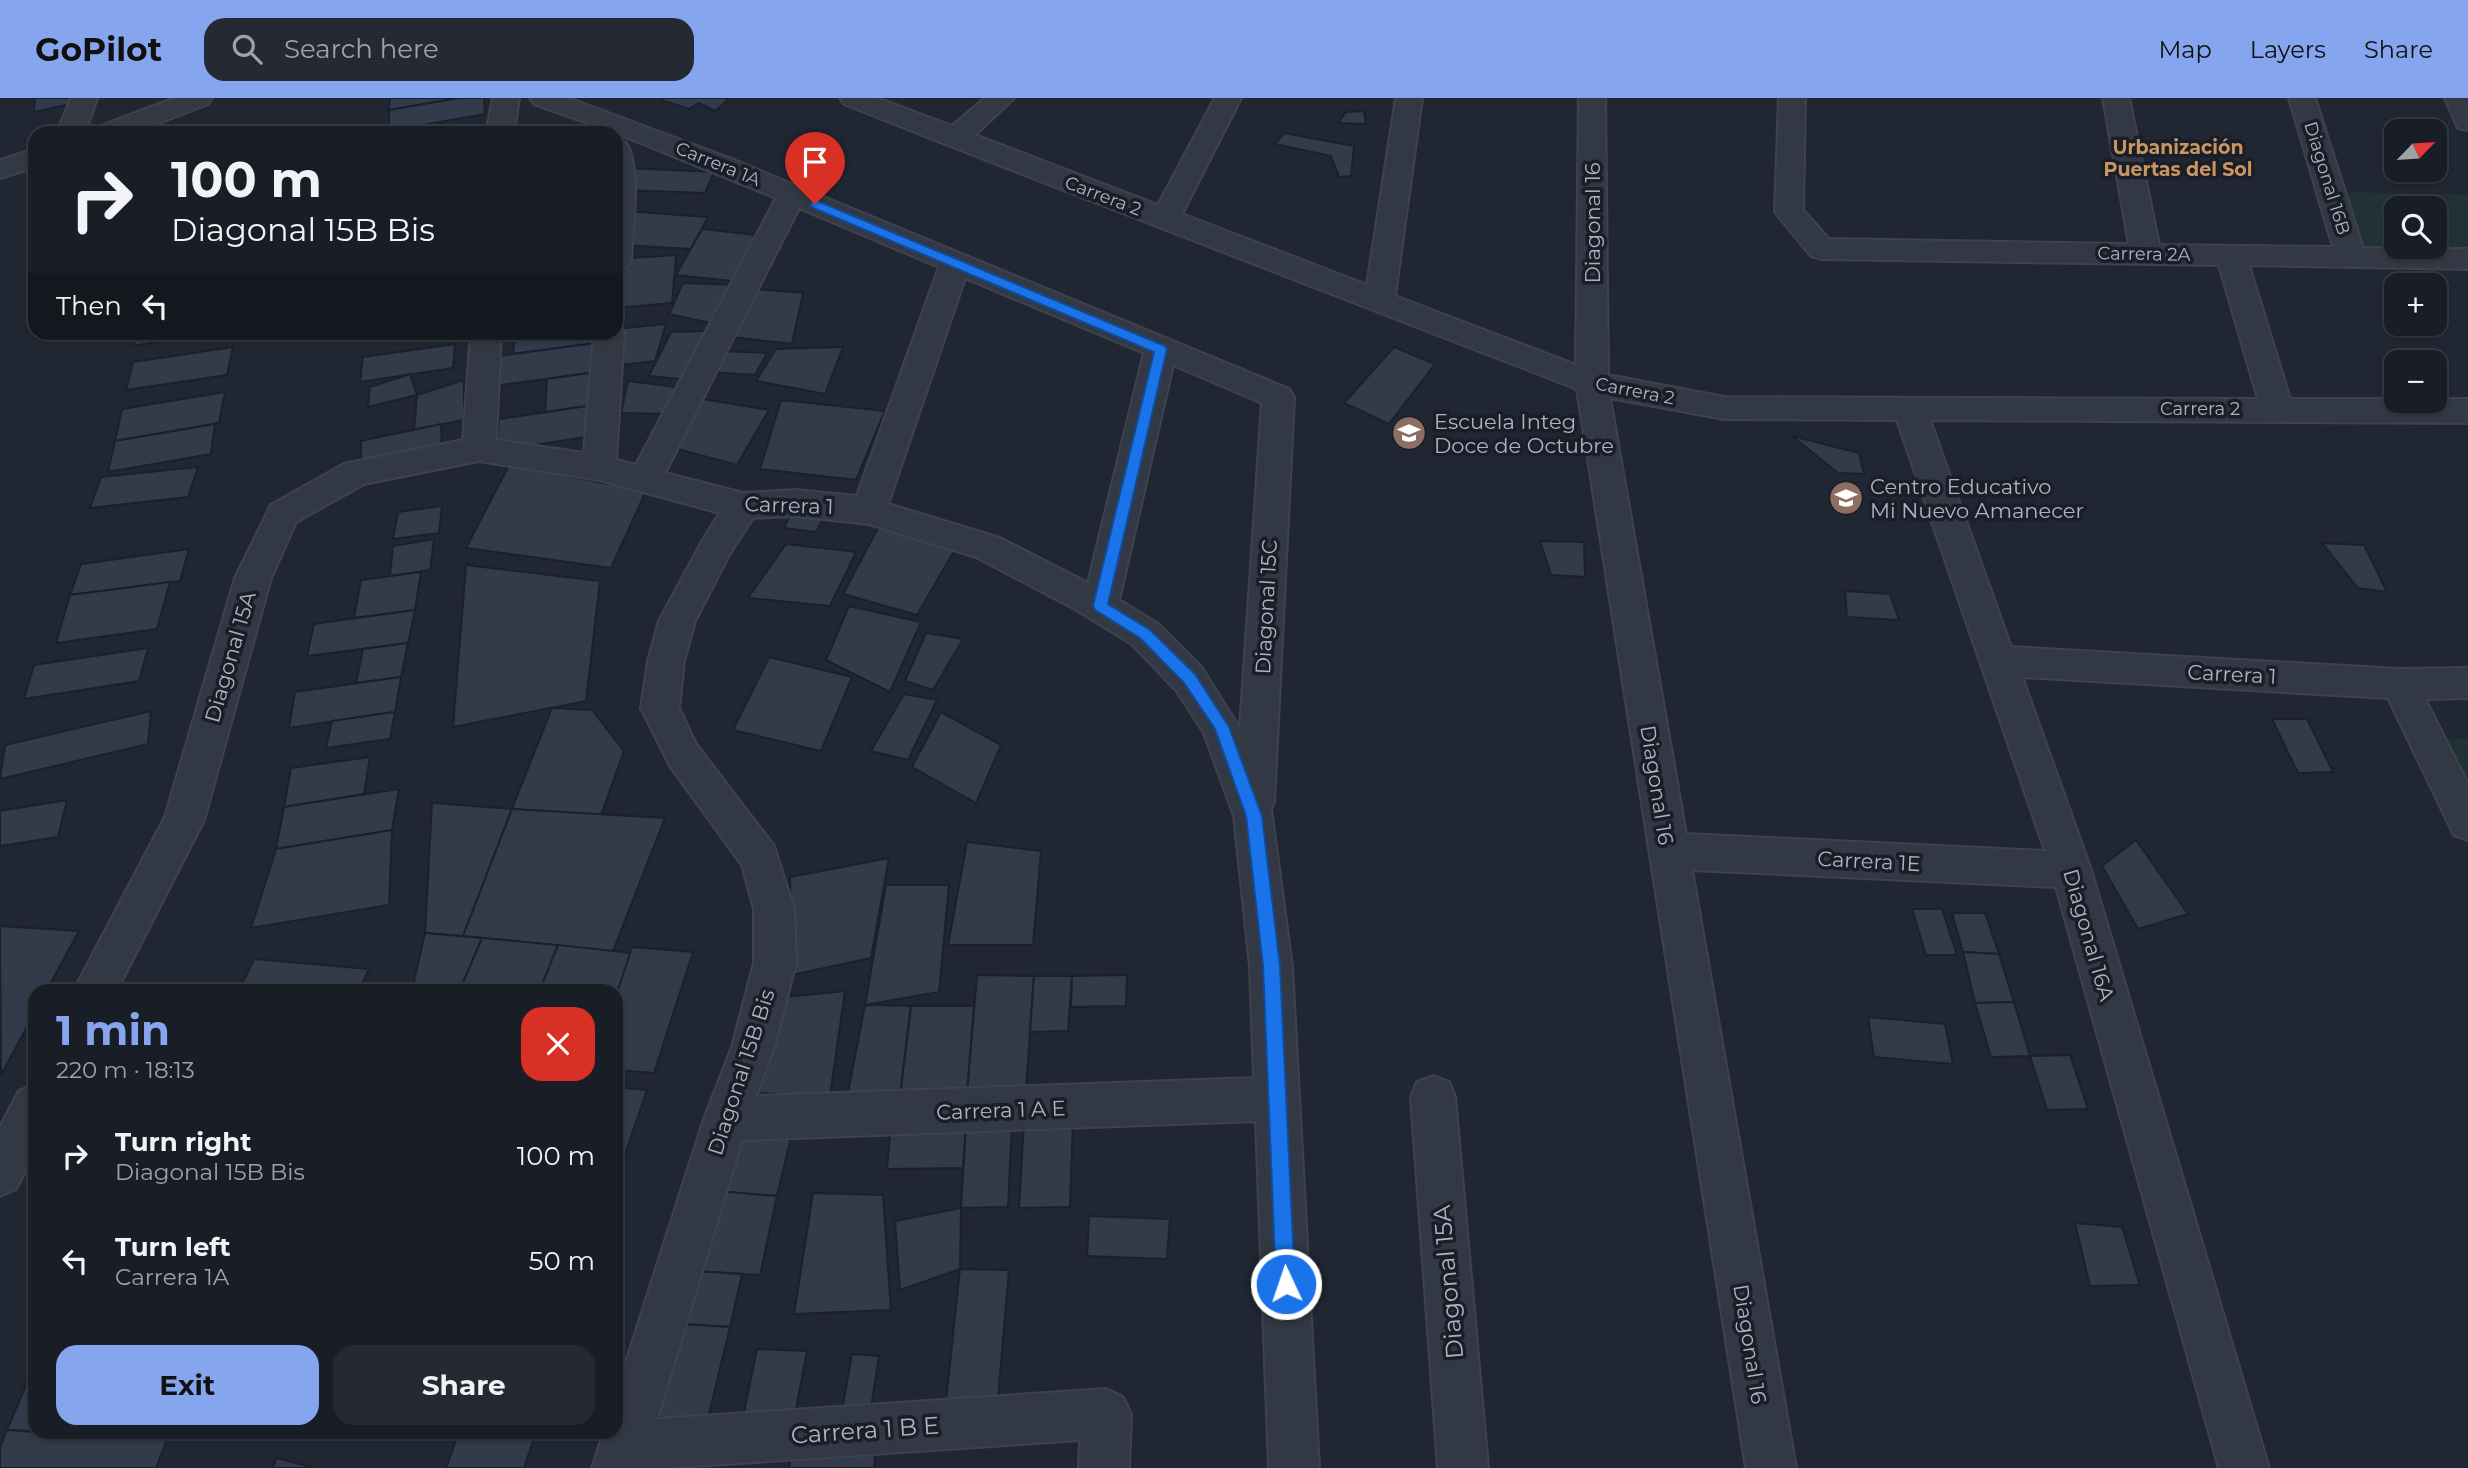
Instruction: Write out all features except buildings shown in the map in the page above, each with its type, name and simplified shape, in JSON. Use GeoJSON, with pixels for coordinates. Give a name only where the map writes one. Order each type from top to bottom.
{"type":"FeatureCollection","features":[{"type":"Feature","properties":{"kind":"street"},"geometry":{"type":"LineString","coordinates":[[74,126],[84,98]]}},
{"type":"Feature","properties":{"kind":"street"},"geometry":{"type":"LineString","coordinates":[[126,126],[199,98]]}},
{"type":"Feature","properties":{"kind":"street"},"geometry":{"type":"LineString","coordinates":[[501,126],[506,98]]}},
{"type":"Feature","properties":{"kind":"street","name":"Carrera 1A"},"geometry":{"type":"LineString","coordinates":[[543,98],[596,126]]}},
{"type":"Feature","properties":{"kind":"street","name":"Carrera 2"},"geometry":{"type":"LineString","coordinates":[[853,98],[1592,383],[1724,408],[2468,411]]}},
{"type":"Feature","properties":{"kind":"street"},"geometry":{"type":"LineString","coordinates":[[955,138],[1001,98]]}},
{"type":"Feature","properties":{"kind":"street"},"geometry":{"type":"LineString","coordinates":[[1166,220],[1228,98]]}},
{"type":"Feature","properties":{"kind":"street"},"geometry":{"type":"LineString","coordinates":[[1379,303],[1409,98]]}},
{"type":"Feature","properties":{"kind":"street","name":"Diagonal 16"},"geometry":{"type":"LineString","coordinates":[[1592,98],[1592,383],[1771,1468]]}},
{"type":"Feature","properties":{"kind":"street","name":"Carrera 2A"},"geometry":{"type":"LineString","coordinates":[[1792,98],[1789,212],[1821,249],[2468,259]]}},
{"type":"Feature","properties":{"kind":"street"},"geometry":{"type":"LineString","coordinates":[[2116,98],[2146,254]]}},
{"type":"Feature","properties":{"kind":"street","name":"Diagonal 16B"},"geometry":{"type":"LineString","coordinates":[[2302,98],[2351,257]]}},
{"type":"Feature","properties":{"kind":"street"},"geometry":{"type":"LineString","coordinates":[[2458,98],[2468,122]]}},
{"type":"Feature","properties":{"kind":"street","name":"Carrera 1A"},"geometry":{"type":"LineString","coordinates":[[623,139],[792,194],[1278,397]]}},
{"type":"Feature","properties":{"kind":"street"},"geometry":{"type":"LineString","coordinates":[[0,169],[28,160]]}},
{"type":"Feature","properties":{"kind":"street"},"geometry":{"type":"LineString","coordinates":[[644,481],[792,194]]}},
{"type":"Feature","properties":{"kind":"street"},"geometry":{"type":"LineString","coordinates":[[2231,256],[2277,409]]}},
{"type":"Feature","properties":{"kind":"street"},"geometry":{"type":"LineString","coordinates":[[869,511],[955,263]]}},
{"type":"Feature","properties":{"kind":"street"},"geometry":{"type":"LineString","coordinates":[[479,449],[486,340]]}},
{"type":"Feature","properties":{"kind":"street"},"geometry":{"type":"LineString","coordinates":[[598,468],[608,340]]}},
{"type":"Feature","properties":{"kind":"street"},"geometry":{"type":"LineString","coordinates":[[1094,603],[1161,349]]}},
{"type":"Feature","properties":{"kind":"street","name":"Diagonal 15C"},"geometry":{"type":"LineString","coordinates":[[1278,397],[1254,816],[1271,966],[1294,1468]]}},
{"type":"Feature","properties":{"kind":"street","name":"Diagonal 16A"},"geometry":{"type":"LineString","coordinates":[[1910,410],[2071,870],[2244,1468]]}},
{"type":"Feature","properties":{"kind":"street","name":"Carrera 1"},"geometry":{"type":"LineString","coordinates":[[479,449],[598,468],[743,506],[795,503],[869,511],[988,547],[1094,603]]}},
{"type":"Feature","properties":{"kind":"street","name":"Diagonal 15A"},"geometry":{"type":"LineString","coordinates":[[98,984],[184,820],[253,578],[283,514],[356,473],[479,449]]}},
{"type":"Feature","properties":{"kind":"street","name":"Diagonal 15B Bis"},"geometry":{"type":"LineString","coordinates":[[620,1457],[726,1119],[753,1047],[775,963],[774,909],[760,858],[683,755],[660,708],[666,661],[677,621],[717,545],[743,506]]}},
{"type":"Feature","properties":{"kind":"street","name":"Diagonal 15C"},"geometry":{"type":"LineString","coordinates":[[1094,603],[1145,634],[1189,679],[1222,727],[1254,816]]}},
{"type":"Feature","properties":{"kind":"street","name":"Carrera 1"},"geometry":{"type":"LineString","coordinates":[[1997,662],[2399,684],[2468,683]]}},
{"type":"Feature","properties":{"kind":"street"},"geometry":{"type":"LineString","coordinates":[[2399,684],[2468,823]]}},
{"type":"Feature","properties":{"kind":"street","name":"Carrera 1E"},"geometry":{"type":"LineString","coordinates":[[1668,851],[2071,870]]}},
{"type":"Feature","properties":{"kind":"street","name":"Diagonal 15A"},"geometry":{"type":"LineString","coordinates":[[1433,1097],[1463,1468]]}},
{"type":"Feature","properties":{"kind":"street","name":"Carrera 1 A E"},"geometry":{"type":"LineString","coordinates":[[726,1119],[1277,1099]]}},
{"type":"Feature","properties":{"kind":"street"},"geometry":{"type":"LineString","coordinates":[[0,1173],[28,1119]]}},
{"type":"Feature","properties":{"kind":"street","name":"Carrera 1 B E"},"geometry":{"type":"LineString","coordinates":[[620,1457],[1106,1414],[1104,1468]]}},
{"type":"Feature","properties":{"kind":"shaded area"},"geometry":{"type":"Polygon","coordinates":[[[2341,192],[2468,195],[2468,253],[2447,252],[2447,196],[2384,196],[2384,249],[2356,248],[2341,192]]]}},
{"type":"Feature","properties":{"kind":"shaded area"},"geometry":{"type":"Polygon","coordinates":[[[2447,739],[2468,739],[2468,780],[2447,739]]]}},
{"type":"Feature","properties":{"kind":"place","name":"Escuela Integ Doce de Octubre"},"geometry":{"type":"Point","coordinates":[1409,433]}},
{"type":"Feature","properties":{"kind":"place","name":"Centro Educativo Mi Nuevo Amanecer"},"geometry":{"type":"Point","coordinates":[1846,498]}},
{"type":"Feature","properties":{"kind":"district","name":"Urbanización Puertas del Sol"},"geometry":{"type":"Point","coordinates":[2178,158]}},
{"type":"Feature","properties":{"kind":"route"},"geometry":{"type":"LineString","coordinates":[[815,204],[1161,349],[1100,606],[1145,634],[1189,679],[1222,727],[1254,816],[1271,966],[1286,1284]]}}]}
